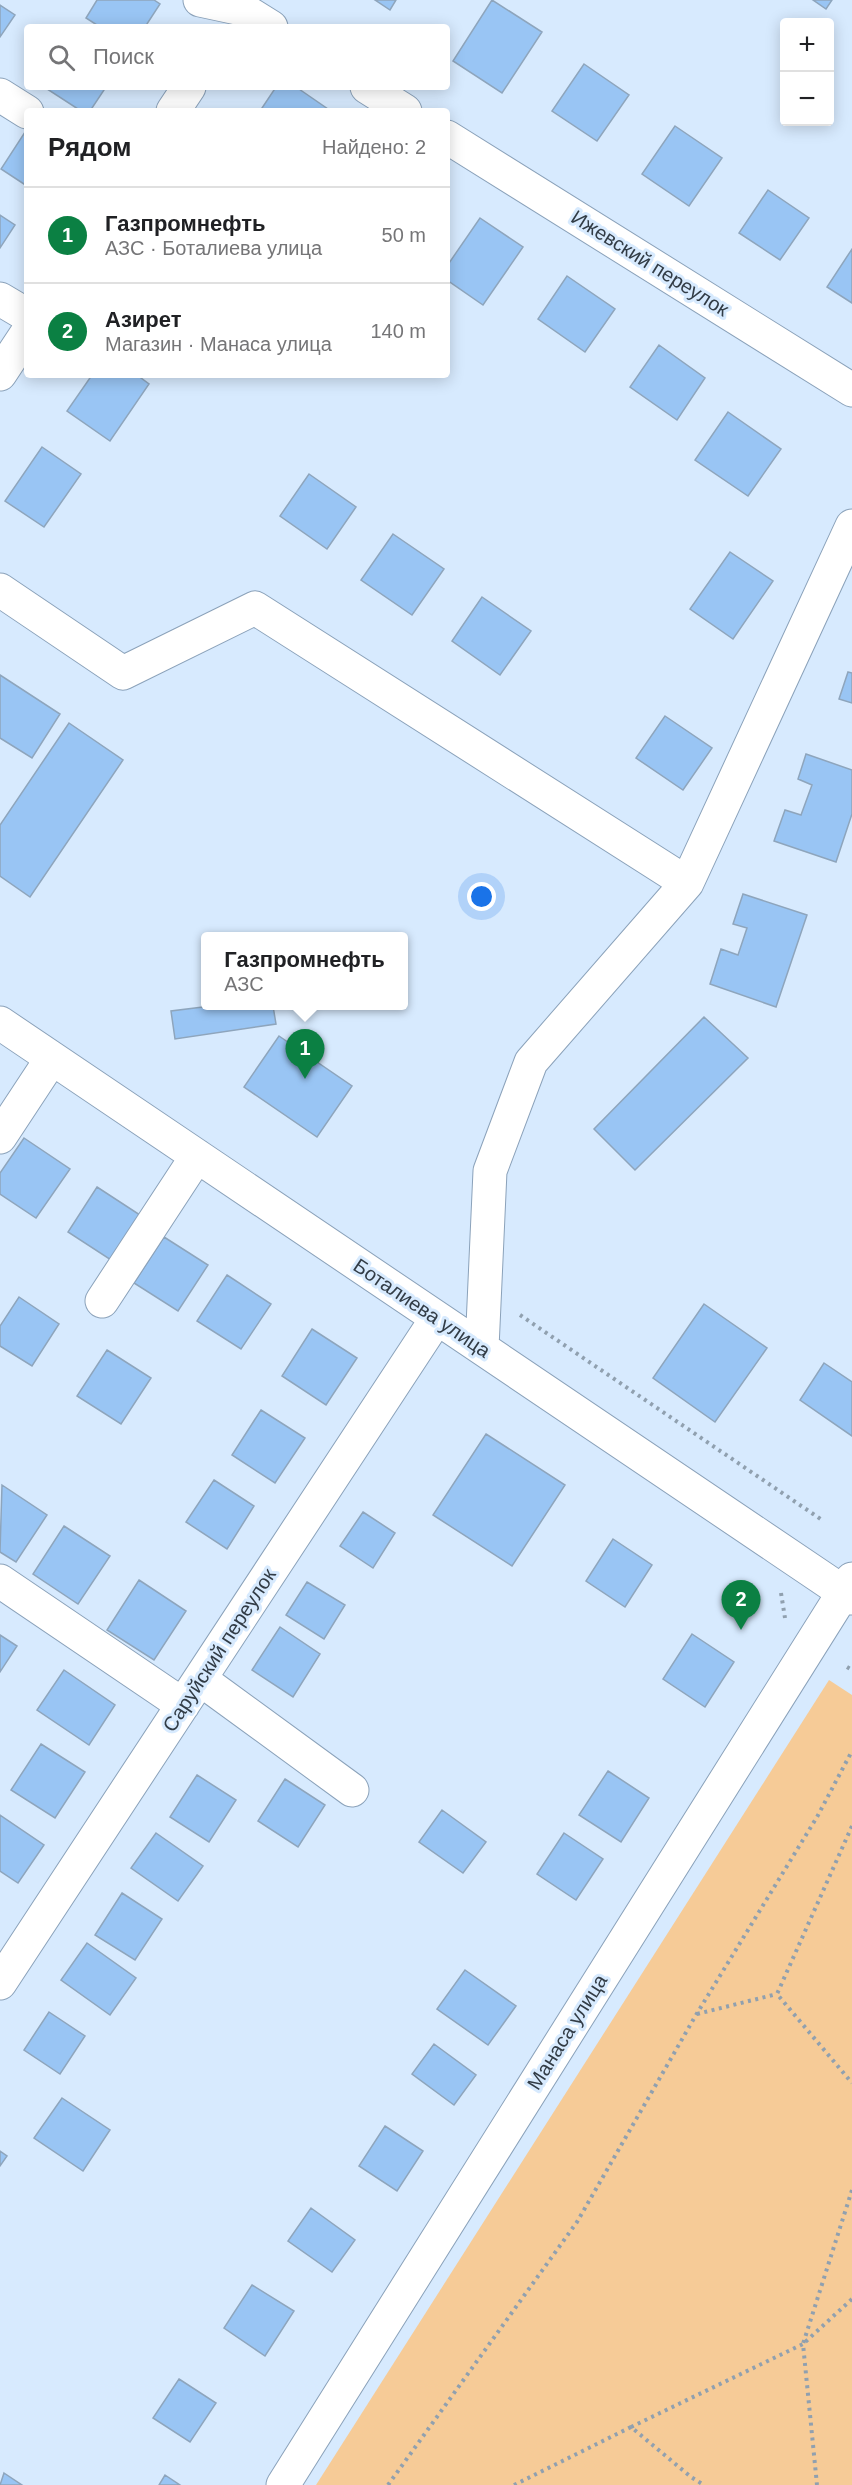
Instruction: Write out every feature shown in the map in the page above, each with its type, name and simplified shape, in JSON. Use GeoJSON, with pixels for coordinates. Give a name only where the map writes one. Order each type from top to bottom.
{"type":"FeatureCollection","features":[{"type":"Feature","properties":{"kind":"street"},"geometry":{"type":"LineString","coordinates":[[200,0],[240,12],[265,24]]}},
{"type":"Feature","properties":{"kind":"street"},"geometry":{"type":"LineString","coordinates":[[175,108],[187,90]]}},
{"type":"Feature","properties":{"kind":"street"},"geometry":{"type":"LineString","coordinates":[[372,90],[400,108]]}},
{"type":"Feature","properties":{"kind":"street"},"geometry":{"type":"LineString","coordinates":[[0,95],[24,110]]}},
{"type":"Feature","properties":{"kind":"street","name":"Ижевский переулок"},"geometry":{"type":"LineString","coordinates":[[450,139],[852,390]]}},
{"type":"Feature","properties":{"kind":"street"},"geometry":{"type":"LineString","coordinates":[[0,298],[24,313]]}},
{"type":"Feature","properties":{"kind":"street"},"geometry":{"type":"LineString","coordinates":[[0,374],[24,338]]}},
{"type":"Feature","properties":{"kind":"street"},"geometry":{"type":"LineString","coordinates":[[482,1348],[490,1171],[531,1062],[687,883],[852,526]]}},
{"type":"Feature","properties":{"kind":"street"},"geometry":{"type":"LineString","coordinates":[[0,590],[123,673],[255,608],[687,883]]}},
{"type":"Feature","properties":{"kind":"street","name":"Боталиева улица"},"geometry":{"type":"LineString","coordinates":[[0,1023],[437,1318],[849,1590]]}},
{"type":"Feature","properties":{"kind":"street"},"geometry":{"type":"LineString","coordinates":[[0,1137],[52,1058]]}},
{"type":"Feature","properties":{"kind":"street"},"geometry":{"type":"LineString","coordinates":[[102,1300],[197,1156]]}},
{"type":"Feature","properties":{"kind":"street","name":"Саруйский переулок"},"geometry":{"type":"LineString","coordinates":[[0,1983],[437,1318]]}},
{"type":"Feature","properties":{"kind":"street"},"geometry":{"type":"LineString","coordinates":[[0,1581],[191,1692],[352,1790]]}},
{"type":"Feature","properties":{"kind":"street","name":"Манаса улица"},"geometry":{"type":"LineString","coordinates":[[283,2485],[849,1590]]}},
{"type":"Feature","properties":{"kind":"path"},"geometry":{"type":"LineString","coordinates":[[519,1315],[822,1520]]}},
{"type":"Feature","properties":{"kind":"path"},"geometry":{"type":"LineString","coordinates":[[780,1587],[786,1627]]}},
{"type":"Feature","properties":{"kind":"path"},"geometry":{"type":"LineString","coordinates":[[847,1667],[852,1670]]}},
{"type":"Feature","properties":{"kind":"path"},"geometry":{"type":"LineString","coordinates":[[388,2485],[577,2222],[696,2014],[817,1816],[852,1752]]}},
{"type":"Feature","properties":{"kind":"path"},"geometry":{"type":"LineString","coordinates":[[777,1994],[852,1826]]}},
{"type":"Feature","properties":{"kind":"path"},"geometry":{"type":"LineString","coordinates":[[696,2014],[777,1994]]}},
{"type":"Feature","properties":{"kind":"path"},"geometry":{"type":"LineString","coordinates":[[777,1994],[852,2083]]}},
{"type":"Feature","properties":{"kind":"path"},"geometry":{"type":"LineString","coordinates":[[817,2485],[803,2344],[852,2190]]}},
{"type":"Feature","properties":{"kind":"path"},"geometry":{"type":"LineString","coordinates":[[514,2485],[803,2344],[852,2299]]}},
{"type":"Feature","properties":{"kind":"path"},"geometry":{"type":"LineString","coordinates":[[631,2427],[691,2477],[704,2485]]}},
{"type":"Feature","properties":{"kind":"shaded area"},"geometry":{"type":"Polygon","coordinates":[[[829,1680],[852,1695],[852,2485],[316,2485],[829,1680]]]}},
{"type":"Feature","properties":{"kind":"building"},"geometry":{"type":"Polygon","coordinates":[[[97,0],[154,0],[160,4],[147,24],[95,24],[86,18],[97,0]]]}},
{"type":"Feature","properties":{"kind":"building"},"geometry":{"type":"Polygon","coordinates":[[[375,0],[396,0],[390,10],[375,0]]]}},
{"type":"Feature","properties":{"kind":"building"},"geometry":{"type":"Polygon","coordinates":[[[492,0],[542,32],[502,93],[453,61],[492,0]]]}},
{"type":"Feature","properties":{"kind":"building"},"geometry":{"type":"Polygon","coordinates":[[[813,0],[832,0],[826,9],[813,0]]]}},
{"type":"Feature","properties":{"kind":"building"},"geometry":{"type":"Polygon","coordinates":[[[0,5],[15,15],[0,37],[0,5]]]}},
{"type":"Feature","properties":{"kind":"building"},"geometry":{"type":"Polygon","coordinates":[[[584,64],[629,95],[597,141],[552,111],[584,64]]]}},
{"type":"Feature","properties":{"kind":"building"},"geometry":{"type":"Polygon","coordinates":[[[49,90],[104,90],[92,108],[76,108],[49,90]]]}},
{"type":"Feature","properties":{"kind":"building"},"geometry":{"type":"Polygon","coordinates":[[[274,90],[300,90],[327,108],[262,108],[274,90]]]}},
{"type":"Feature","properties":{"kind":"building"},"geometry":{"type":"Polygon","coordinates":[[[675,126],[722,158],[689,206],[642,174],[675,126]]]}},
{"type":"Feature","properties":{"kind":"building"},"geometry":{"type":"Polygon","coordinates":[[[24,134],[24,184],[1,169],[24,134]]]}},
{"type":"Feature","properties":{"kind":"building"},"geometry":{"type":"Polygon","coordinates":[[[768,190],[809,218],[780,260],[739,233],[768,190]]]}},
{"type":"Feature","properties":{"kind":"building"},"geometry":{"type":"Polygon","coordinates":[[[0,215],[15,225],[0,248],[0,215]]]}},
{"type":"Feature","properties":{"kind":"building"},"geometry":{"type":"Polygon","coordinates":[[[480,218],[523,247],[483,305],[450,282],[450,262],[480,218]]]}},
{"type":"Feature","properties":{"kind":"building"},"geometry":{"type":"Polygon","coordinates":[[[852,249],[852,303],[827,287],[852,249]]]}},
{"type":"Feature","properties":{"kind":"building"},"geometry":{"type":"Polygon","coordinates":[[[567,276],[615,309],[585,352],[538,319],[567,276]]]}},
{"type":"Feature","properties":{"kind":"building"},"geometry":{"type":"Polygon","coordinates":[[[659,345],[705,378],[677,420],[630,387],[659,345]]]}},
{"type":"Feature","properties":{"kind":"building"},"geometry":{"type":"Polygon","coordinates":[[[90,378],[141,378],[149,384],[110,441],[67,411],[90,378]]]}},
{"type":"Feature","properties":{"kind":"building"},"geometry":{"type":"Polygon","coordinates":[[[728,412],[781,449],[748,496],[695,460],[728,412]]]}},
{"type":"Feature","properties":{"kind":"building"},"geometry":{"type":"Polygon","coordinates":[[[42,447],[81,474],[44,527],[5,501],[42,447]]]}},
{"type":"Feature","properties":{"kind":"building"},"geometry":{"type":"Polygon","coordinates":[[[309,474],[356,507],[327,549],[280,516],[309,474]]]}},
{"type":"Feature","properties":{"kind":"building"},"geometry":{"type":"Polygon","coordinates":[[[393,534],[444,569],[412,615],[361,580],[393,534]]]}},
{"type":"Feature","properties":{"kind":"building"},"geometry":{"type":"Polygon","coordinates":[[[730,552],[773,581],[733,639],[690,609],[730,552]]]}},
{"type":"Feature","properties":{"kind":"building"},"geometry":{"type":"Polygon","coordinates":[[[482,597],[531,631],[500,675],[452,641],[482,597]]]}},
{"type":"Feature","properties":{"kind":"building"},"geometry":{"type":"Polygon","coordinates":[[[848,672],[852,673],[852,703],[839,699],[848,672]]]}},
{"type":"Feature","properties":{"kind":"building"},"geometry":{"type":"Polygon","coordinates":[[[0,675],[60,714],[32,758],[0,738],[0,675]]]}},
{"type":"Feature","properties":{"kind":"building"},"geometry":{"type":"Polygon","coordinates":[[[665,716],[712,748],[683,790],[636,758],[665,716]]]}},
{"type":"Feature","properties":{"kind":"building"},"geometry":{"type":"Polygon","coordinates":[[[69,723],[123,760],[30,897],[0,876],[0,825],[69,723]]]}},
{"type":"Feature","properties":{"kind":"building"},"geometry":{"type":"Polygon","coordinates":[[[806,754],[852,770],[852,814],[836,862],[774,841],[785,810],[801,815],[812,785],[798,779],[806,754]]]}},
{"type":"Feature","properties":{"kind":"building"},"geometry":{"type":"Polygon","coordinates":[[[743,894],[807,915],[776,1007],[710,984],[721,949],[738,955],[747,928],[733,924],[743,894]]]}},
{"type":"Feature","properties":{"kind":"building"},"geometry":{"type":"Polygon","coordinates":[[[201,1007],[201,1010],[274,1010],[276,1024],[175,1039],[171,1011],[201,1007]]]}},
{"type":"Feature","properties":{"kind":"building"},"geometry":{"type":"Polygon","coordinates":[[[704,1017],[748,1058],[635,1170],[594,1129],[704,1017]]]}},
{"type":"Feature","properties":{"kind":"building"},"geometry":{"type":"Polygon","coordinates":[[[279,1036],[352,1086],[317,1137],[244,1087],[279,1036]]]}},
{"type":"Feature","properties":{"kind":"building"},"geometry":{"type":"Polygon","coordinates":[[[24,1138],[70,1169],[36,1218],[0,1194],[0,1173],[24,1138]]]}},
{"type":"Feature","properties":{"kind":"building"},"geometry":{"type":"Polygon","coordinates":[[[97,1187],[140,1215],[111,1260],[68,1232],[97,1187]]]}},
{"type":"Feature","properties":{"kind":"building"},"geometry":{"type":"Polygon","coordinates":[[[164,1237],[208,1265],[178,1311],[134,1283],[164,1237]]]}},
{"type":"Feature","properties":{"kind":"building"},"geometry":{"type":"Polygon","coordinates":[[[227,1275],[271,1304],[241,1349],[197,1321],[227,1275]]]}},
{"type":"Feature","properties":{"kind":"building"},"geometry":{"type":"Polygon","coordinates":[[[19,1297],[59,1324],[32,1366],[0,1346],[0,1326],[19,1297]]]}},
{"type":"Feature","properties":{"kind":"building"},"geometry":{"type":"Polygon","coordinates":[[[704,1304],[767,1348],[715,1422],[653,1378],[704,1304]]]}},
{"type":"Feature","properties":{"kind":"building"},"geometry":{"type":"Polygon","coordinates":[[[312,1329],[357,1358],[326,1405],[282,1376],[312,1329]]]}},
{"type":"Feature","properties":{"kind":"building"},"geometry":{"type":"Polygon","coordinates":[[[107,1350],[151,1378],[121,1424],[77,1396],[107,1350]]]}},
{"type":"Feature","properties":{"kind":"building"},"geometry":{"type":"Polygon","coordinates":[[[824,1363],[852,1382],[852,1436],[800,1400],[824,1363]]]}},
{"type":"Feature","properties":{"kind":"building"},"geometry":{"type":"Polygon","coordinates":[[[261,1410],[305,1438],[275,1483],[232,1455],[261,1410]]]}},
{"type":"Feature","properties":{"kind":"building"},"geometry":{"type":"Polygon","coordinates":[[[486,1434],[565,1485],[512,1566],[433,1515],[486,1434]]]}},
{"type":"Feature","properties":{"kind":"building"},"geometry":{"type":"Polygon","coordinates":[[[214,1480],[254,1506],[227,1549],[186,1522],[214,1480]]]}},
{"type":"Feature","properties":{"kind":"building"},"geometry":{"type":"Polygon","coordinates":[[[2,1485],[47,1515],[16,1562],[0,1552],[2,1485]]]}},
{"type":"Feature","properties":{"kind":"building"},"geometry":{"type":"Polygon","coordinates":[[[363,1512],[395,1533],[373,1568],[340,1546],[363,1512]]]}},
{"type":"Feature","properties":{"kind":"building"},"geometry":{"type":"Polygon","coordinates":[[[64,1526],[110,1556],[78,1604],[33,1574],[64,1526]]]}},
{"type":"Feature","properties":{"kind":"building"},"geometry":{"type":"Polygon","coordinates":[[[613,1539],[652,1565],[625,1607],[586,1581],[613,1539]]]}},
{"type":"Feature","properties":{"kind":"building"},"geometry":{"type":"Polygon","coordinates":[[[139,1580],[186,1611],[154,1660],[107,1630],[139,1580]]]}},
{"type":"Feature","properties":{"kind":"building"},"geometry":{"type":"Polygon","coordinates":[[[307,1582],[345,1605],[324,1639],[286,1615],[307,1582]]]}},
{"type":"Feature","properties":{"kind":"building"},"geometry":{"type":"Polygon","coordinates":[[[280,1627],[320,1654],[293,1697],[252,1670],[280,1627]]]}},
{"type":"Feature","properties":{"kind":"building"},"geometry":{"type":"Polygon","coordinates":[[[692,1634],[734,1662],[705,1707],[663,1679],[692,1634]]]}},
{"type":"Feature","properties":{"kind":"building"},"geometry":{"type":"Polygon","coordinates":[[[0,1635],[17,1646],[0,1672],[0,1635]]]}},
{"type":"Feature","properties":{"kind":"building"},"geometry":{"type":"Polygon","coordinates":[[[64,1670],[115,1705],[89,1745],[37,1710],[64,1670]]]}},
{"type":"Feature","properties":{"kind":"building"},"geometry":{"type":"Polygon","coordinates":[[[41,1744],[85,1772],[55,1818],[11,1790],[41,1744]]]}},
{"type":"Feature","properties":{"kind":"building"},"geometry":{"type":"Polygon","coordinates":[[[608,1771],[649,1798],[621,1842],[579,1815],[608,1771]]]}},
{"type":"Feature","properties":{"kind":"building"},"geometry":{"type":"Polygon","coordinates":[[[197,1775],[236,1800],[209,1842],[170,1817],[197,1775]]]}},
{"type":"Feature","properties":{"kind":"building"},"geometry":{"type":"Polygon","coordinates":[[[285,1779],[325,1805],[298,1847],[258,1821],[285,1779]]]}},
{"type":"Feature","properties":{"kind":"building"},"geometry":{"type":"Polygon","coordinates":[[[442,1810],[486,1842],[463,1873],[419,1842],[442,1810]]]}},
{"type":"Feature","properties":{"kind":"building"},"geometry":{"type":"Polygon","coordinates":[[[0,1815],[44,1845],[18,1883],[0,1871],[0,1815]]]}},
{"type":"Feature","properties":{"kind":"building"},"geometry":{"type":"Polygon","coordinates":[[[156,1833],[203,1866],[178,1901],[131,1868],[156,1833]]]}},
{"type":"Feature","properties":{"kind":"building"},"geometry":{"type":"Polygon","coordinates":[[[564,1833],[603,1859],[576,1900],[537,1874],[564,1833]]]}},
{"type":"Feature","properties":{"kind":"building"},"geometry":{"type":"Polygon","coordinates":[[[122,1893],[162,1919],[135,1960],[95,1935],[122,1893]]]}},
{"type":"Feature","properties":{"kind":"building"},"geometry":{"type":"Polygon","coordinates":[[[87,1943],[136,1978],[110,2015],[61,1980],[87,1943]]]}},
{"type":"Feature","properties":{"kind":"building"},"geometry":{"type":"Polygon","coordinates":[[[465,1970],[516,2006],[488,2045],[437,2009],[465,1970]]]}},
{"type":"Feature","properties":{"kind":"building"},"geometry":{"type":"Polygon","coordinates":[[[49,2012],[85,2036],[60,2074],[24,2050],[49,2012]]]}},
{"type":"Feature","properties":{"kind":"building"},"geometry":{"type":"Polygon","coordinates":[[[434,2044],[476,2075],[454,2105],[412,2074],[434,2044]]]}},
{"type":"Feature","properties":{"kind":"building"},"geometry":{"type":"Polygon","coordinates":[[[62,2098],[110,2130],[83,2171],[34,2138],[62,2098]]]}},
{"type":"Feature","properties":{"kind":"building"},"geometry":{"type":"Polygon","coordinates":[[[385,2126],[423,2151],[397,2191],[359,2166],[385,2126]]]}},
{"type":"Feature","properties":{"kind":"building"},"geometry":{"type":"Polygon","coordinates":[[[0,2151],[7,2156],[0,2166],[0,2151]]]}},
{"type":"Feature","properties":{"kind":"building"},"geometry":{"type":"Polygon","coordinates":[[[311,2208],[355,2240],[332,2272],[288,2241],[311,2208]]]}},
{"type":"Feature","properties":{"kind":"building"},"geometry":{"type":"Polygon","coordinates":[[[252,2285],[294,2311],[265,2356],[224,2328],[252,2285]]]}},
{"type":"Feature","properties":{"kind":"building"},"geometry":{"type":"Polygon","coordinates":[[[179,2379],[216,2403],[190,2442],[153,2418],[179,2379]]]}},
{"type":"Feature","properties":{"kind":"building"},"geometry":{"type":"Polygon","coordinates":[[[4,2473],[22,2485],[0,2485],[4,2473]]]}},
{"type":"Feature","properties":{"kind":"building"},"geometry":{"type":"Polygon","coordinates":[[[165,2475],[180,2485],[159,2485],[165,2475]]]}},
{"type":"Feature","properties":{"kind":"place","name":"Газпромнефть"},"geometry":{"type":"Point","coordinates":[305,1079]}},
{"type":"Feature","properties":{"kind":"place","name":"Азирет"},"geometry":{"type":"Point","coordinates":[741,1630]}}]}
